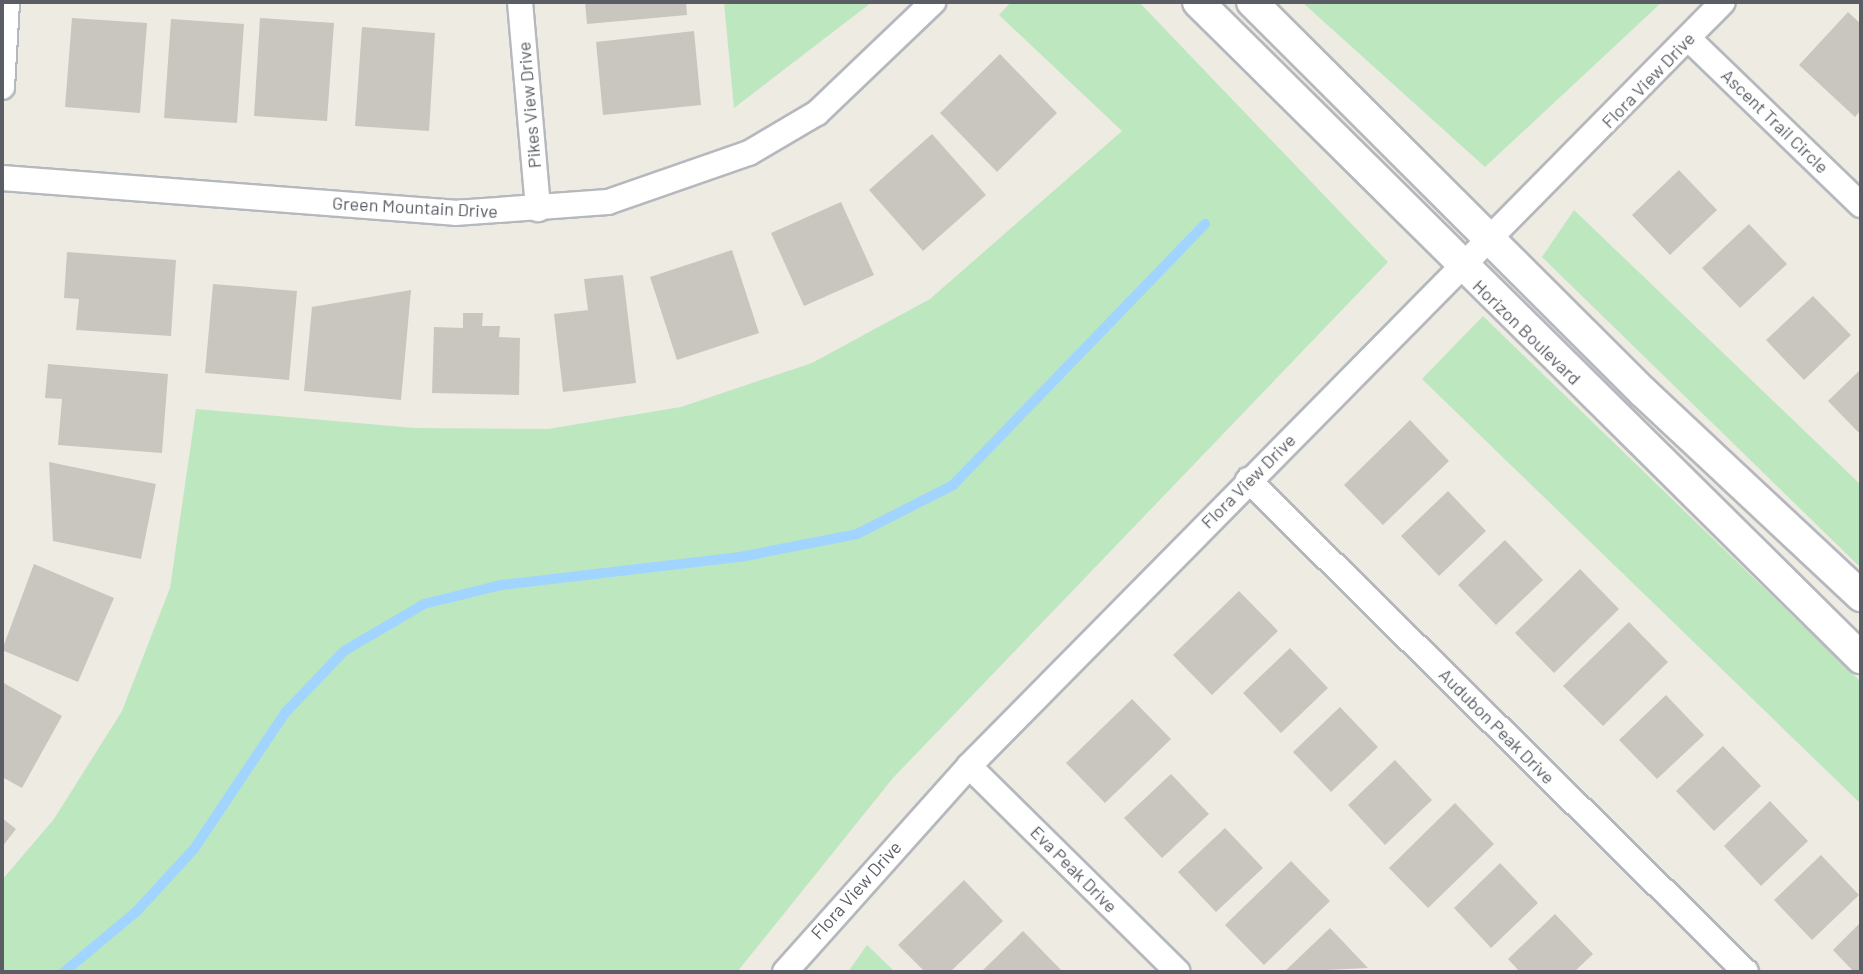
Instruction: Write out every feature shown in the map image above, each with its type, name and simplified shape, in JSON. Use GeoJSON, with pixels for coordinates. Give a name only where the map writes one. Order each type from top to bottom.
{"type":"FeatureCollection","features":[{"type":"Feature","properties":{"kind":"street"},"geometry":{"type":"LineString","coordinates":[[2,87],[6,2]]}},
{"type":"Feature","properties":{"kind":"street","name":"Pikes View Drive"},"geometry":{"type":"LineString","coordinates":[[520,2],[538,209]]}},
{"type":"Feature","properties":{"kind":"street","name":"Green Mountain Drive"},"geometry":{"type":"LineString","coordinates":[[2,178],[455,213],[608,202],[749,153],[817,113],[933,2]]}},
{"type":"Feature","properties":{"kind":"street","name":"Horizon Boulevard"},"geometry":{"type":"LineString","coordinates":[[1198,2],[1330,128],[1462,269],[1861,658]]}},
{"type":"Feature","properties":{"kind":"street"},"geometry":{"type":"LineString","coordinates":[[1252,2],[1493,237],[1643,392],[1861,596]]}},
{"type":"Feature","properties":{"kind":"street","name":"Flora View Drive"},"geometry":{"type":"LineString","coordinates":[[785,972],[969,766],[1248,480],[1462,269],[1723,2]]}},
{"type":"Feature","properties":{"kind":"street","name":"Ascent Trail Circle"},"geometry":{"type":"LineString","coordinates":[[1689,39],[1861,205]]}},
{"type":"Feature","properties":{"kind":"street","name":"Audubon Peak Drive"},"geometry":{"type":"LineString","coordinates":[[1248,480],[1746,972]]}},
{"type":"Feature","properties":{"kind":"street","name":"Eva Peak Drive"},"geometry":{"type":"LineString","coordinates":[[969,766],[1178,972]]}},
{"type":"Feature","properties":{"kind":"green space"},"geometry":{"type":"Polygon","coordinates":[[[724,2],[872,2],[734,108],[724,2]]]}},
{"type":"Feature","properties":{"kind":"green space"},"geometry":{"type":"Polygon","coordinates":[[[1011,2],[1139,2],[1388,262],[893,778],[737,972],[2,972],[2,880],[54,819],[122,711],[170,588],[196,409],[415,428],[548,429],[681,407],[812,363],[930,299],[1122,131],[999,15],[1011,2]]]}},
{"type":"Feature","properties":{"kind":"green space"},"geometry":{"type":"Polygon","coordinates":[[[1302,2],[1662,2],[1485,167],[1302,2]]]}},
{"type":"Feature","properties":{"kind":"green space"},"geometry":{"type":"Polygon","coordinates":[[[1574,210],[1861,485],[1861,568],[1542,257],[1574,210]]]}},
{"type":"Feature","properties":{"kind":"green space"},"geometry":{"type":"Polygon","coordinates":[[[1483,316],[1861,682],[1861,804],[1422,379],[1483,316]]]}},
{"type":"Feature","properties":{"kind":"green space"},"geometry":{"type":"Polygon","coordinates":[[[867,945],[895,972],[848,972],[867,945]]]}},
{"type":"Feature","properties":{"kind":"building"},"geometry":{"type":"Polygon","coordinates":[[[585,2],[686,2],[687,15],[587,24],[585,2]]]}},
{"type":"Feature","properties":{"kind":"building"},"geometry":{"type":"Polygon","coordinates":[[[1848,12],[1861,24],[1861,110],[1855,117],[1799,65],[1848,12]]]}},
{"type":"Feature","properties":{"kind":"building"},"geometry":{"type":"Polygon","coordinates":[[[72,18],[147,23],[140,113],[65,107],[72,18]]]}},
{"type":"Feature","properties":{"kind":"building"},"geometry":{"type":"Polygon","coordinates":[[[260,18],[334,23],[327,121],[254,116],[260,18]]]}},
{"type":"Feature","properties":{"kind":"building"},"geometry":{"type":"Polygon","coordinates":[[[171,19],[244,24],[237,123],[164,118],[171,19]]]}},
{"type":"Feature","properties":{"kind":"building"},"geometry":{"type":"Polygon","coordinates":[[[362,27],[435,33],[429,131],[355,126],[362,27]]]}},
{"type":"Feature","properties":{"kind":"building"},"geometry":{"type":"Polygon","coordinates":[[[694,31],[701,105],[603,115],[596,42],[694,31]]]}},
{"type":"Feature","properties":{"kind":"building"},"geometry":{"type":"Polygon","coordinates":[[[1000,54],[1057,113],[997,172],[940,113],[1000,54]]]}},
{"type":"Feature","properties":{"kind":"building"},"geometry":{"type":"Polygon","coordinates":[[[932,134],[986,195],[923,251],[869,190],[932,134]]]}},
{"type":"Feature","properties":{"kind":"building"},"geometry":{"type":"Polygon","coordinates":[[[1679,170],[1717,210],[1670,255],[1632,215],[1679,170]]]}},
{"type":"Feature","properties":{"kind":"building"},"geometry":{"type":"Polygon","coordinates":[[[841,202],[874,275],[804,306],[771,233],[841,202]]]}},
{"type":"Feature","properties":{"kind":"building"},"geometry":{"type":"Polygon","coordinates":[[[1749,224],[1787,264],[1740,308],[1702,268],[1749,224]]]}},
{"type":"Feature","properties":{"kind":"building"},"geometry":{"type":"Polygon","coordinates":[[[732,250],[759,333],[677,360],[650,277],[732,250]]]}},
{"type":"Feature","properties":{"kind":"building"},"geometry":{"type":"Polygon","coordinates":[[[67,252],[176,260],[171,336],[76,330],[79,299],[64,298],[67,252]]]}},
{"type":"Feature","properties":{"kind":"building"},"geometry":{"type":"Polygon","coordinates":[[[623,275],[636,383],[563,392],[554,314],[588,310],[584,279],[623,275]]]}},
{"type":"Feature","properties":{"kind":"building"},"geometry":{"type":"Polygon","coordinates":[[[213,284],[297,291],[289,380],[205,373],[213,284]]]}},
{"type":"Feature","properties":{"kind":"building"},"geometry":{"type":"Polygon","coordinates":[[[411,290],[401,400],[304,391],[312,307],[411,290]]]}},
{"type":"Feature","properties":{"kind":"building"},"geometry":{"type":"Polygon","coordinates":[[[1813,296],[1851,335],[1804,380],[1766,340],[1813,296]]]}},
{"type":"Feature","properties":{"kind":"building"},"geometry":{"type":"Polygon","coordinates":[[[463,313],[483,313],[482,326],[500,326],[499,337],[520,338],[519,395],[432,393],[434,327],[463,328],[463,313]]]}},
{"type":"Feature","properties":{"kind":"building"},"geometry":{"type":"Polygon","coordinates":[[[48,364],[168,374],[162,453],[58,445],[62,399],[45,398],[48,364]]]}},
{"type":"Feature","properties":{"kind":"building"},"geometry":{"type":"Polygon","coordinates":[[[1861,369],[1861,435],[1828,401],[1861,369]]]}},
{"type":"Feature","properties":{"kind":"building"},"geometry":{"type":"Polygon","coordinates":[[[1410,420],[1449,461],[1383,525],[1344,485],[1410,420]]]}},
{"type":"Feature","properties":{"kind":"building"},"geometry":{"type":"Polygon","coordinates":[[[49,462],[156,484],[141,559],[53,541],[49,462]]]}},
{"type":"Feature","properties":{"kind":"building"},"geometry":{"type":"Polygon","coordinates":[[[1448,491],[1486,531],[1439,576],[1401,536],[1448,491]]]}},
{"type":"Feature","properties":{"kind":"building"},"geometry":{"type":"Polygon","coordinates":[[[1505,540],[1543,580],[1496,625],[1458,585],[1505,540]]]}},
{"type":"Feature","properties":{"kind":"building"},"geometry":{"type":"Polygon","coordinates":[[[34,564],[114,598],[78,682],[2,650],[34,564]]]}},
{"type":"Feature","properties":{"kind":"building"},"geometry":{"type":"Polygon","coordinates":[[[1580,569],[1619,609],[1554,673],[1515,633],[1580,569]]]}},
{"type":"Feature","properties":{"kind":"building"},"geometry":{"type":"Polygon","coordinates":[[[1239,591],[1278,631],[1212,695],[1173,655],[1239,591]]]}},
{"type":"Feature","properties":{"kind":"building"},"geometry":{"type":"Polygon","coordinates":[[[1629,622],[1668,662],[1603,726],[1563,686],[1629,622]]]}},
{"type":"Feature","properties":{"kind":"building"},"geometry":{"type":"Polygon","coordinates":[[[1290,648],[1328,688],[1281,733],[1243,693],[1290,648]]]}},
{"type":"Feature","properties":{"kind":"building"},"geometry":{"type":"Polygon","coordinates":[[[2,682],[62,716],[22,788],[2,777],[2,682]]]}},
{"type":"Feature","properties":{"kind":"building"},"geometry":{"type":"Polygon","coordinates":[[[1666,695],[1704,735],[1657,779],[1619,740],[1666,695]]]}},
{"type":"Feature","properties":{"kind":"building"},"geometry":{"type":"Polygon","coordinates":[[[1132,699],[1171,739],[1105,803],[1066,763],[1132,699]]]}},
{"type":"Feature","properties":{"kind":"building"},"geometry":{"type":"Polygon","coordinates":[[[1340,707],[1378,747],[1331,792],[1293,752],[1340,707]]]}},
{"type":"Feature","properties":{"kind":"building"},"geometry":{"type":"Polygon","coordinates":[[[1723,746],[1761,786],[1714,831],[1676,791],[1723,746]]]}},
{"type":"Feature","properties":{"kind":"building"},"geometry":{"type":"Polygon","coordinates":[[[1395,760],[1432,800],[1385,845],[1348,805],[1395,760]]]}},
{"type":"Feature","properties":{"kind":"building"},"geometry":{"type":"Polygon","coordinates":[[[1171,774],[1209,814],[1162,858],[1124,818],[1171,774]]]}},
{"type":"Feature","properties":{"kind":"building"},"geometry":{"type":"Polygon","coordinates":[[[1770,801],[1808,841],[1761,886],[1724,846],[1770,801]]]}},
{"type":"Feature","properties":{"kind":"building"},"geometry":{"type":"Polygon","coordinates":[[[1455,803],[1494,844],[1428,908],[1389,868],[1455,803]]]}},
{"type":"Feature","properties":{"kind":"building"},"geometry":{"type":"Polygon","coordinates":[[[2,818],[16,829],[2,847],[2,818]]]}},
{"type":"Feature","properties":{"kind":"building"},"geometry":{"type":"Polygon","coordinates":[[[1225,828],[1263,868],[1216,912],[1178,872],[1225,828]]]}},
{"type":"Feature","properties":{"kind":"building"},"geometry":{"type":"Polygon","coordinates":[[[1821,855],[1859,895],[1812,940],[1774,900],[1821,855]]]}},
{"type":"Feature","properties":{"kind":"building"},"geometry":{"type":"Polygon","coordinates":[[[1291,861],[1330,901],[1264,965],[1225,925],[1291,861]]]}},
{"type":"Feature","properties":{"kind":"building"},"geometry":{"type":"Polygon","coordinates":[[[1500,863],[1538,903],[1491,948],[1454,908],[1500,863]]]}},
{"type":"Feature","properties":{"kind":"building"},"geometry":{"type":"Polygon","coordinates":[[[964,880],[1003,921],[950,972],[925,972],[898,945],[964,880]]]}},
{"type":"Feature","properties":{"kind":"building"},"geometry":{"type":"Polygon","coordinates":[[[1555,914],[1593,954],[1574,972],[1520,972],[1508,959],[1555,914]]]}},
{"type":"Feature","properties":{"kind":"building"},"geometry":{"type":"Polygon","coordinates":[[[1861,922],[1861,972],[1854,972],[1833,950],[1861,922]]]}},
{"type":"Feature","properties":{"kind":"building"},"geometry":{"type":"Polygon","coordinates":[[[1330,928],[1368,968],[1284,972],[1330,928]]]}},
{"type":"Feature","properties":{"kind":"building"},"geometry":{"type":"Polygon","coordinates":[[[1023,931],[1062,971],[981,972],[1023,931]]]}},
{"type":"Feature","properties":{"kind":"waterway"},"geometry":{"type":"LineString","coordinates":[[64,972],[137,911],[194,849],[285,713],[344,651],[424,604],[501,585],[740,557],[857,534],[953,485],[1205,224]]}}]}
